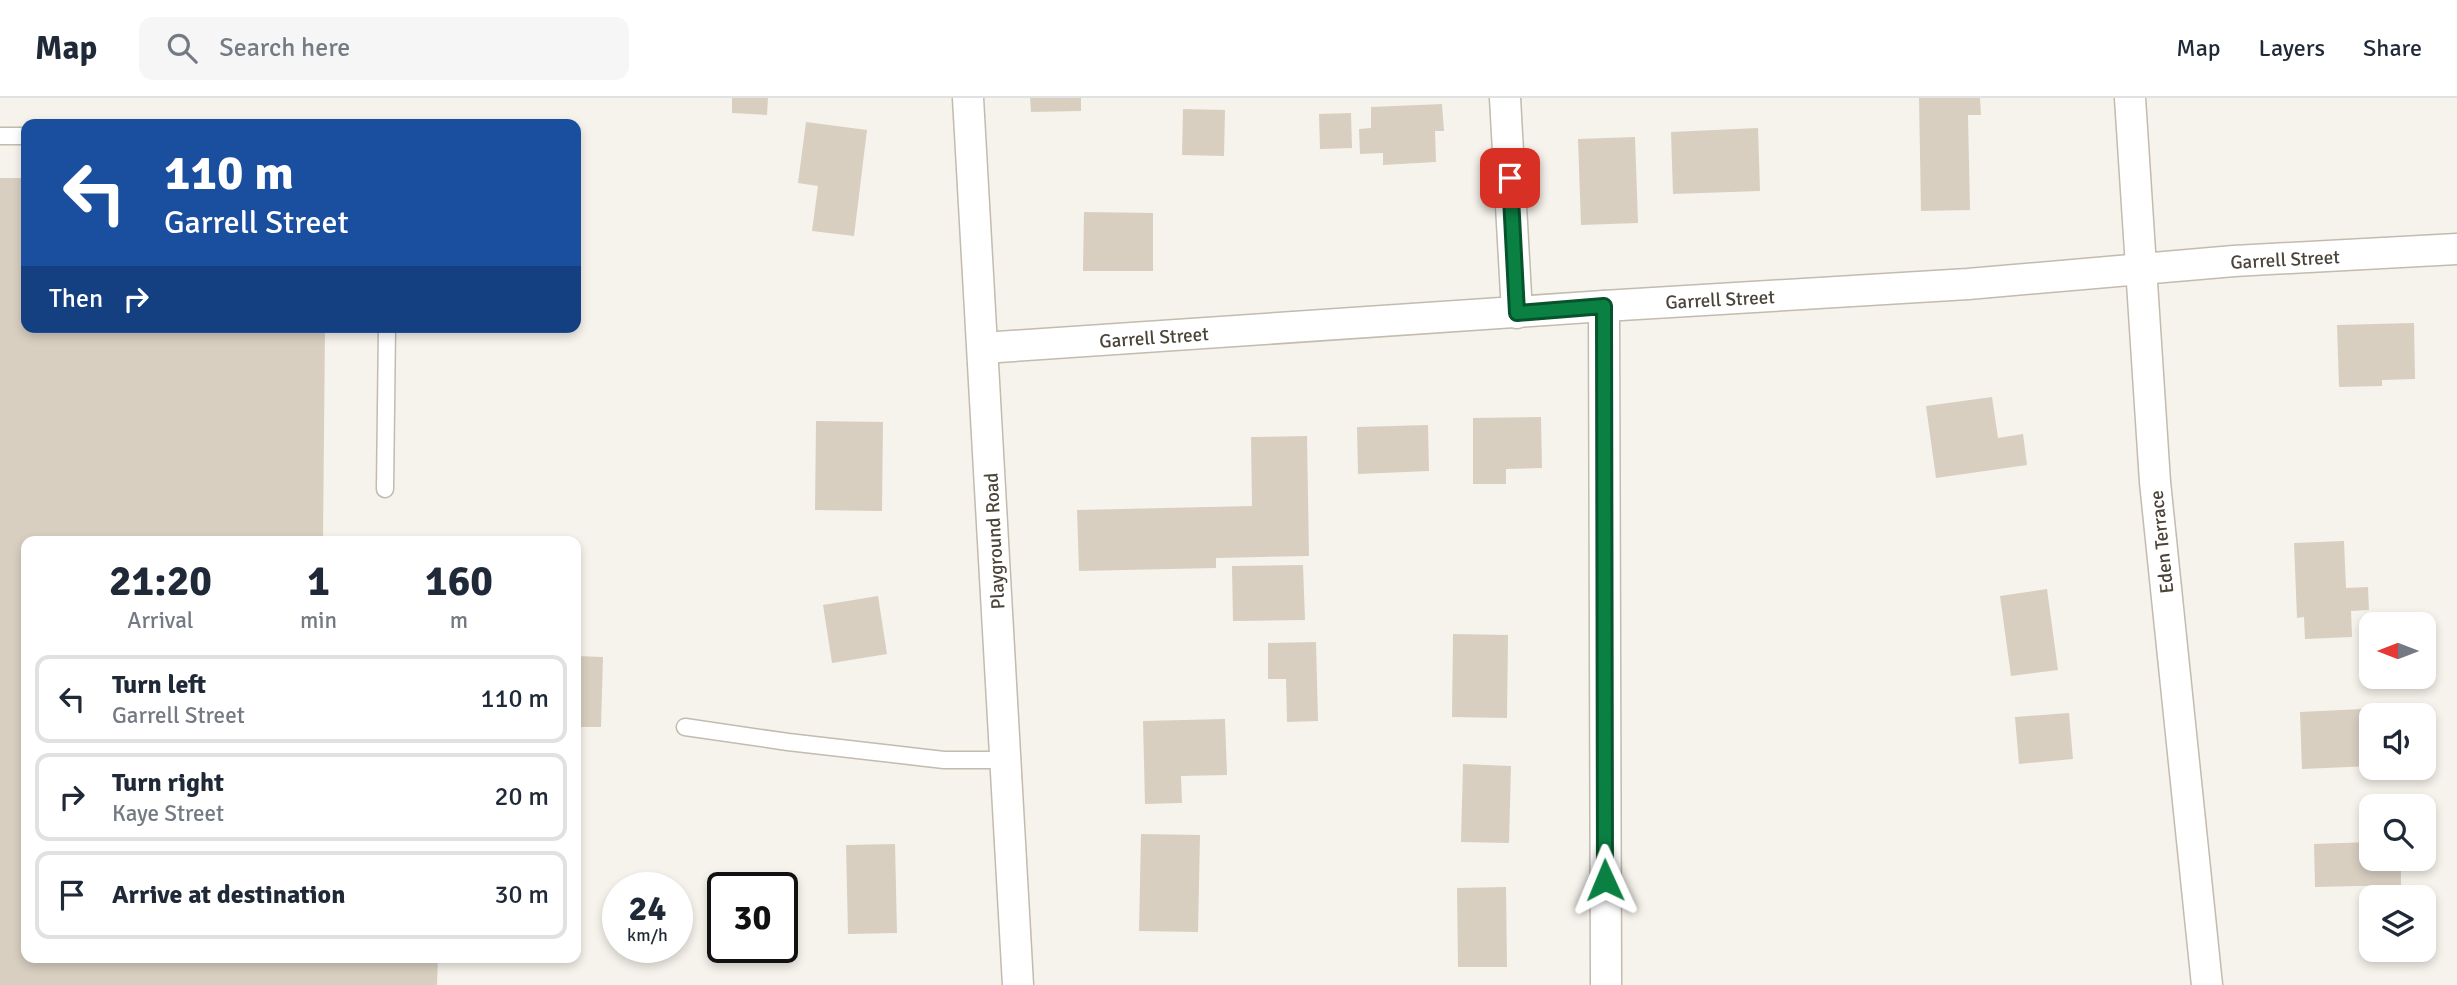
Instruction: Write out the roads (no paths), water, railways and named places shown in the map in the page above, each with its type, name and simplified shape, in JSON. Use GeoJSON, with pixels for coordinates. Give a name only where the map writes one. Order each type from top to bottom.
{"type":"FeatureCollection","features":[{"type":"Feature","properties":{"kind":"street","name":"Playground Road"},"geometry":{"type":"LineString","coordinates":[[968,98],[1018,985]]}},
{"type":"Feature","properties":{"kind":"street"},"geometry":{"type":"LineString","coordinates":[[1505,98],[1517,313]]}},
{"type":"Feature","properties":{"kind":"street","name":"Eden Terrace"},"geometry":{"type":"LineString","coordinates":[[2130,98],[2155,482],[2207,985]]}},
{"type":"Feature","properties":{"kind":"street","name":"Garrell Street"},"geometry":{"type":"LineString","coordinates":[[983,348],[1968,284],[2234,261],[2457,249]]}},
{"type":"Feature","properties":{"kind":"street"},"geometry":{"type":"LineString","coordinates":[[1604,306],[1606,985]]}},
{"type":"Feature","properties":{"kind":"lane"},"geometry":{"type":"LineString","coordinates":[[0,136],[21,136]]}},
{"type":"Feature","properties":{"kind":"lane"},"geometry":{"type":"LineString","coordinates":[[385,489],[387,333]]}},
{"type":"Feature","properties":{"kind":"lane"},"geometry":{"type":"LineString","coordinates":[[685,727],[944,760],[1006,760]]}}]}
